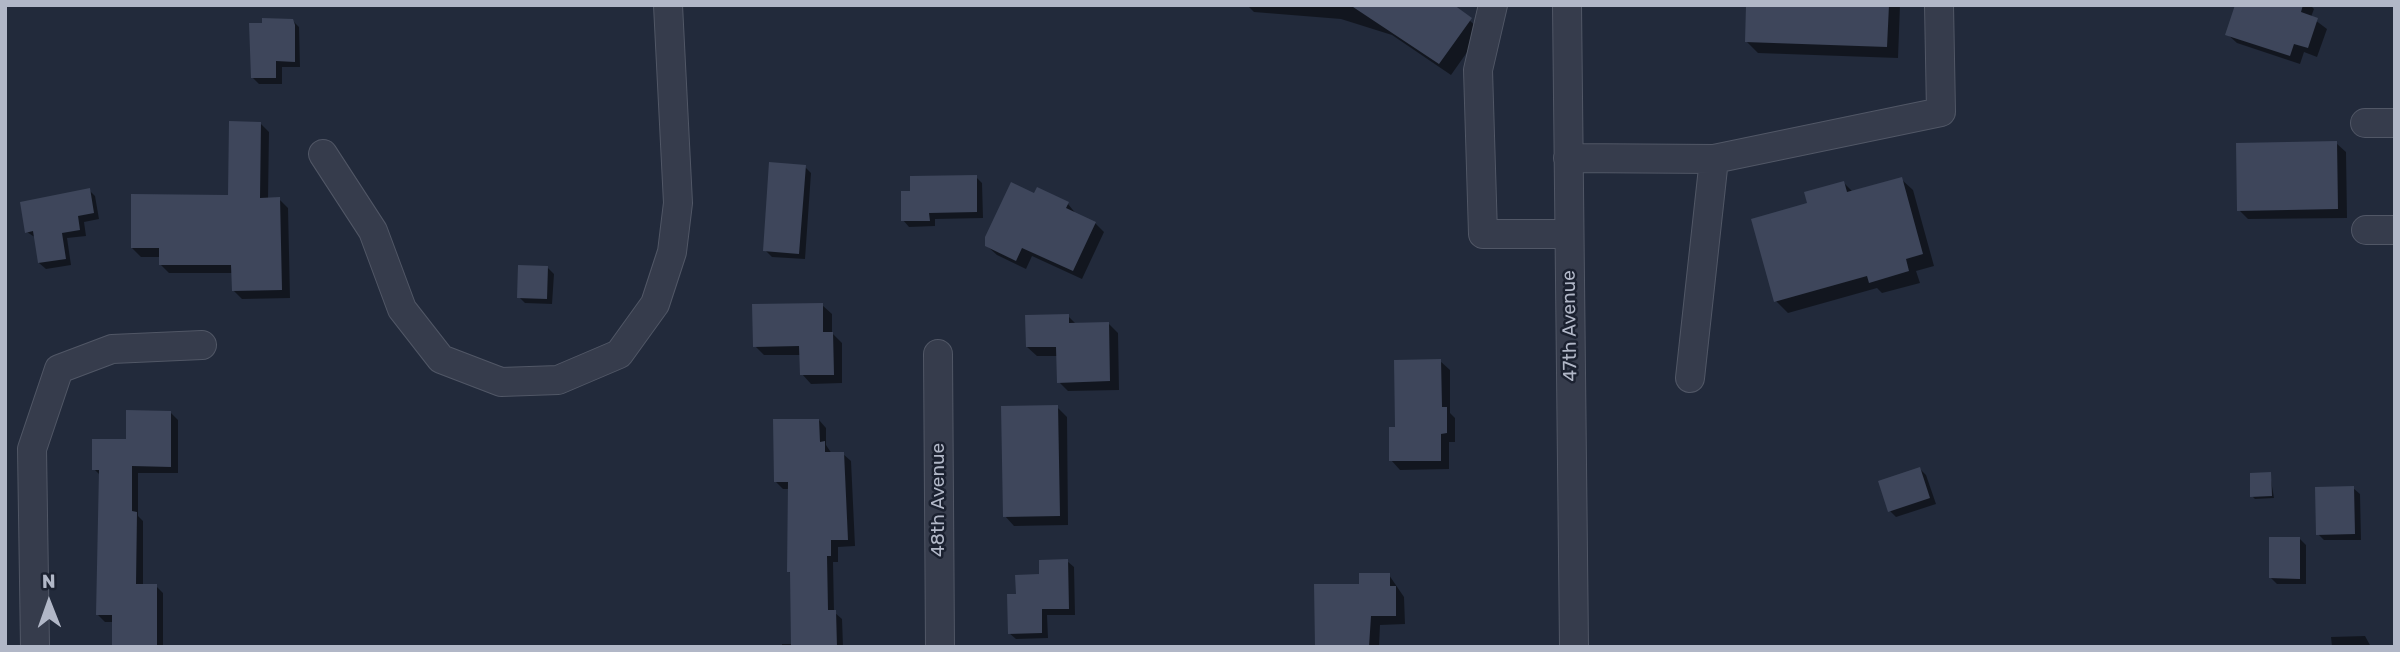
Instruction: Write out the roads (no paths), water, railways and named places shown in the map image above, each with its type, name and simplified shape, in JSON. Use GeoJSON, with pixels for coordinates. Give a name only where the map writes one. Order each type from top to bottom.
{"type":"FeatureCollection","features":[{"type":"Feature","properties":{"kind":"street"},"geometry":{"type":"LineString","coordinates":[[323,154],[373,231],[402,309],[441,359],[502,382],[558,380],[619,354],[656,304],[672,252],[678,203],[668,5]]}},
{"type":"Feature","properties":{"kind":"street"},"geometry":{"type":"LineString","coordinates":[[1493,5],[1478,70],[1483,234],[1569,234]]}},
{"type":"Feature","properties":{"kind":"street","name":"47th Avenue"},"geometry":{"type":"LineString","coordinates":[[1567,5],[1574,647]]}},
{"type":"Feature","properties":{"kind":"street"},"geometry":{"type":"LineString","coordinates":[[1568,158],[1714,159],[1941,111],[1939,5]]}},
{"type":"Feature","properties":{"kind":"street"},"geometry":{"type":"LineString","coordinates":[[2365,123],[2395,123]]}},
{"type":"Feature","properties":{"kind":"street"},"geometry":{"type":"LineString","coordinates":[[1690,378],[1714,159]]}},
{"type":"Feature","properties":{"kind":"street"},"geometry":{"type":"LineString","coordinates":[[2365,230],[2395,230]]}},
{"type":"Feature","properties":{"kind":"street"},"geometry":{"type":"LineString","coordinates":[[35,647],[32,449],[59,369],[111,349],[202,345]]}},
{"type":"Feature","properties":{"kind":"street","name":"48th Avenue"},"geometry":{"type":"LineString","coordinates":[[938,354],[940,647]]}}]}
